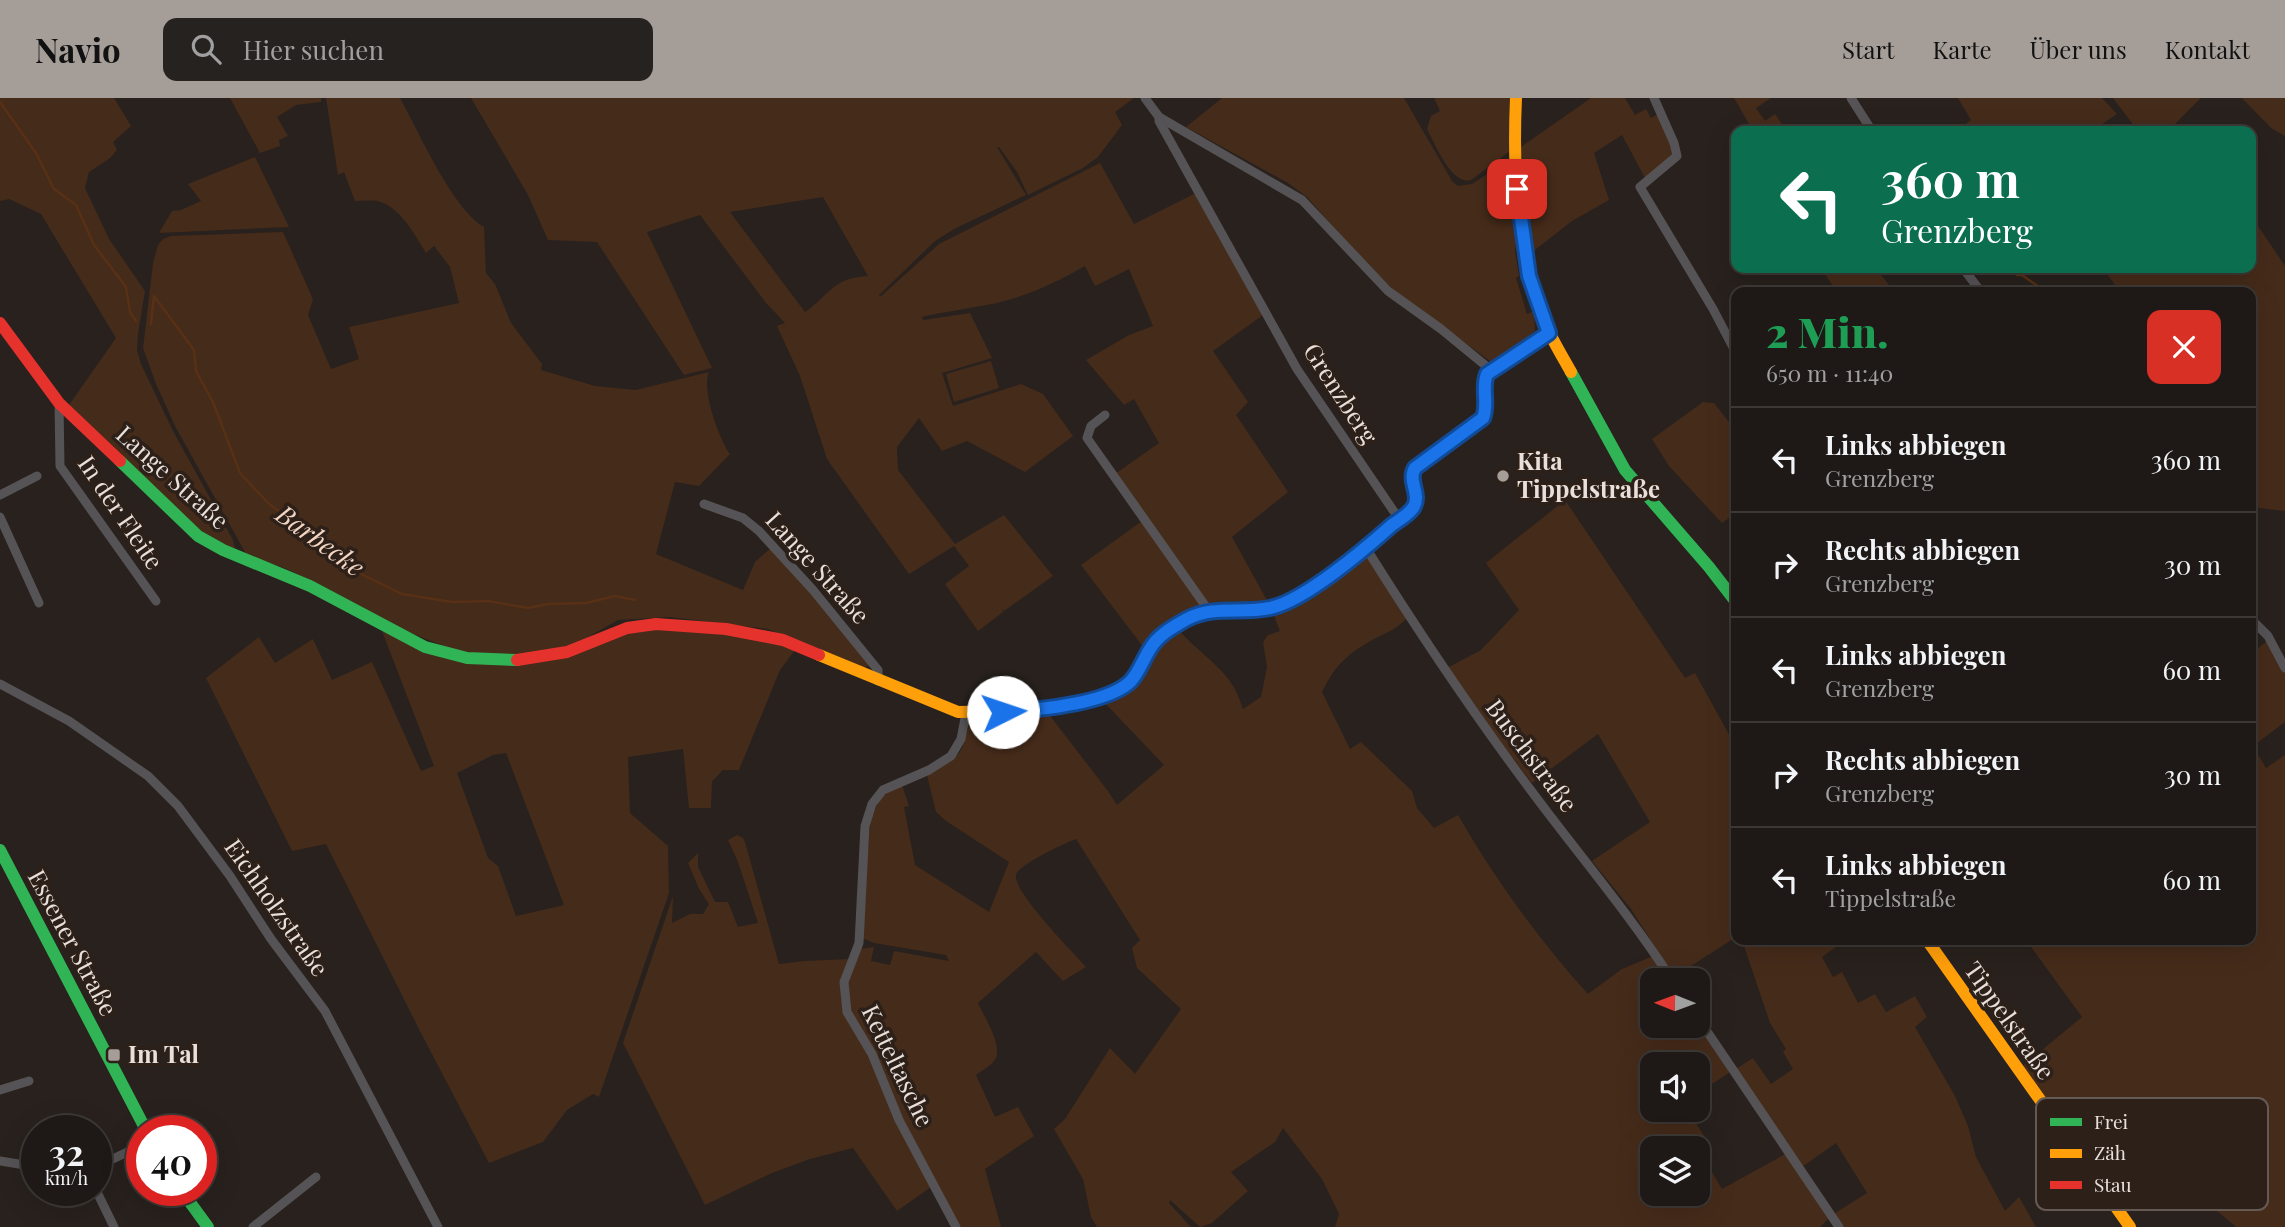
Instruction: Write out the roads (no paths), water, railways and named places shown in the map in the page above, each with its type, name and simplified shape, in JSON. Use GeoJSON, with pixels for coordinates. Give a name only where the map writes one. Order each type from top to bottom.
{"type":"FeatureCollection","features":[{"type":"Feature","properties":{"kind":"street","name":"Grenzberg"},"geometry":{"type":"LineString","coordinates":[[1145,98],[1159,117],[1302,200],[1388,291],[1441,329],[1490,370]]}},
{"type":"Feature","properties":{"kind":"street"},"geometry":{"type":"LineString","coordinates":[[1516,98],[1515,174],[1526,259],[1536,300],[1549,333],[1625,470],[1731,596]]}},
{"type":"Feature","properties":{"kind":"street"},"geometry":{"type":"LineString","coordinates":[[1654,98],[1677,156],[1640,187],[1731,343]]}},
{"type":"Feature","properties":{"kind":"street"},"geometry":{"type":"LineString","coordinates":[[1852,98],[1869,126]]}},
{"type":"Feature","properties":{"kind":"street","name":"Grenzberg"},"geometry":{"type":"LineString","coordinates":[[1159,117],[1158,121],[1297,369],[1399,519]]}},
{"type":"Feature","properties":{"kind":"street","name":"Lange Straße"},"geometry":{"type":"LineString","coordinates":[[0,323],[59,403],[198,536],[223,550],[310,586],[425,647],[467,658],[519,660],[567,652],[627,628],[656,624],[681,625],[768,636],[966,713],[1057,707],[1120,690],[1136,675],[1149,650],[1160,637],[1184,621],[1209,611],[1263,609],[1282,604],[1306,592],[1366,548],[1399,519]]}},
{"type":"Feature","properties":{"kind":"street"},"geometry":{"type":"LineString","coordinates":[[1399,519],[1415,504],[1416,494],[1411,479],[1415,468],[1483,418],[1486,408],[1484,382],[1490,370],[1549,333]]}},
{"type":"Feature","properties":{"kind":"street","name":"In der Fleite"},"geometry":{"type":"LineString","coordinates":[[59,403],[60,466],[156,601]]}},
{"type":"Feature","properties":{"kind":"street"},"geometry":{"type":"LineString","coordinates":[[1105,415],[1091,426],[1087,438],[1209,611]]}},
{"type":"Feature","properties":{"kind":"street"},"geometry":{"type":"LineString","coordinates":[[0,495],[37,476]]}},
{"type":"Feature","properties":{"kind":"street","name":"Lange Straße"},"geometry":{"type":"LineString","coordinates":[[704,504],[743,518],[760,531],[813,590],[878,670],[878,681]]}},
{"type":"Feature","properties":{"kind":"street"},"geometry":{"type":"LineString","coordinates":[[0,517],[39,603]]}},
{"type":"Feature","properties":{"kind":"street","name":"Buschstraße"},"geometry":{"type":"LineString","coordinates":[[1366,548],[1474,712],[1548,813],[1598,874],[1664,968]]}},
{"type":"Feature","properties":{"kind":"street"},"geometry":{"type":"LineString","coordinates":[[2256,624],[2268,636],[2285,668]]}},
{"type":"Feature","properties":{"kind":"street","name":"Eichholzstraße"},"geometry":{"type":"LineString","coordinates":[[0,684],[69,721],[148,776],[178,806],[325,1011],[438,1227]]}},
{"type":"Feature","properties":{"kind":"street","name":"Ketteltasche"},"geometry":{"type":"LineString","coordinates":[[956,1227],[899,1120],[872,1054],[847,1012],[844,985],[859,943],[865,826],[872,804],[883,790],[929,770],[951,756],[961,740],[966,713]]}},
{"type":"Feature","properties":{"kind":"street","name":"Essener Straße"},"geometry":{"type":"LineString","coordinates":[[0,850],[3,865],[138,1115]]}},
{"type":"Feature","properties":{"kind":"street","name":"Tippelstraße"},"geometry":{"type":"LineString","coordinates":[[1930,945],[2037,1098]]}},
{"type":"Feature","properties":{"kind":"street"},"geometry":{"type":"LineString","coordinates":[[1710,1036],[1839,1227]]}},
{"type":"Feature","properties":{"kind":"street"},"geometry":{"type":"LineString","coordinates":[[0,1090],[29,1081]]}},
{"type":"Feature","properties":{"kind":"street"},"geometry":{"type":"LineString","coordinates":[[0,1161],[21,1164]]}},
{"type":"Feature","properties":{"kind":"street"},"geometry":{"type":"LineString","coordinates":[[253,1227],[316,1177]]}},
{"type":"Feature","properties":{"kind":"street"},"geometry":{"type":"LineString","coordinates":[[104,1206],[114,1227]]}},
{"type":"Feature","properties":{"kind":"street"},"geometry":{"type":"LineString","coordinates":[[193,1206],[208,1227]]}},
{"type":"Feature","properties":{"kind":"street","name":"Tippelstraße"},"geometry":{"type":"LineString","coordinates":[[2118,1210],[2130,1227]]}},
{"type":"Feature","properties":{"kind":"waterway","name":"Barbecke"},"geometry":{"type":"LineString","coordinates":[[0,102],[36,153],[54,189],[76,205],[94,245],[126,287],[130,312],[136,321]]}},
{"type":"Feature","properties":{"kind":"waterway"},"geometry":{"type":"LineString","coordinates":[[2014,273],[2039,287]]}},
{"type":"Feature","properties":{"kind":"waterway","name":"Barbecke"},"geometry":{"type":"LineString","coordinates":[[151,324],[154,296],[194,350],[196,371],[213,402],[240,473],[268,503],[363,575],[402,594],[452,602],[488,601],[528,608],[548,604],[586,603],[615,596],[635,600]]}},
{"type":"Feature","properties":{"kind":"place","name":"Kita Tippelstraße"},"geometry":{"type":"Point","coordinates":[1503,476]}},
{"type":"Feature","properties":{"kind":"place","name":"Im Tal"},"geometry":{"type":"Point","coordinates":[114,1055]}}]}
